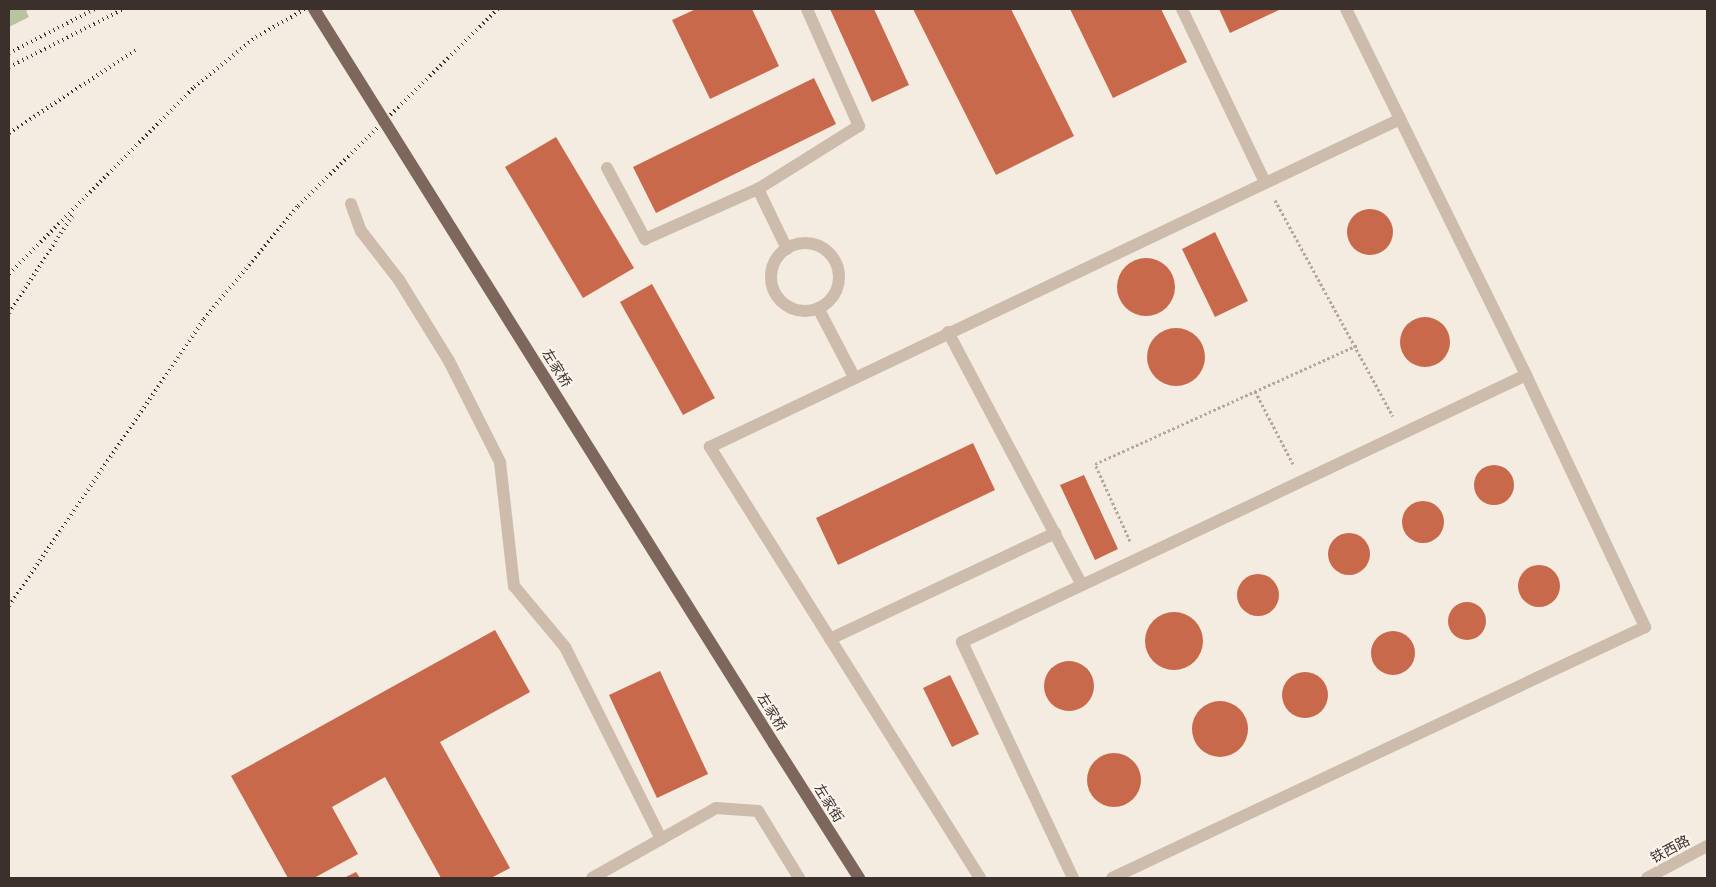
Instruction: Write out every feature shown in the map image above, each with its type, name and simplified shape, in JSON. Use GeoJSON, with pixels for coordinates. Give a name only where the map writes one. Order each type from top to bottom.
{"type":"FeatureCollection","features":[{"type":"Feature","properties":{"kind":"main road","name":"左家桥"},"geometry":{"type":"LineString","coordinates":[[314,9],[774,744]]}},
{"type":"Feature","properties":{"kind":"main road","name":"左家街"},"geometry":{"type":"LineString","coordinates":[[774,744],[858,878]]}},
{"type":"Feature","properties":{"kind":"street"},"geometry":{"type":"LineString","coordinates":[[607,168],[645,239],[758,189],[859,126],[808,9]]}},
{"type":"Feature","properties":{"kind":"street"},"geometry":{"type":"LineString","coordinates":[[1182,9],[1265,182]]}},
{"type":"Feature","properties":{"kind":"street"},"geometry":{"type":"LineString","coordinates":[[1112,878],[1644,627],[1526,375],[1346,9]]}},
{"type":"Feature","properties":{"kind":"street"},"geometry":{"type":"LineString","coordinates":[[980,878],[710,447],[948,332],[1400,119]]}},
{"type":"Feature","properties":{"kind":"street"},"geometry":{"type":"LineString","coordinates":[[758,189],[787,248]]}},
{"type":"Feature","properties":{"kind":"street"},"geometry":{"type":"LineString","coordinates":[[351,204],[361,231],[399,280],[449,361],[500,462],[514,586],[565,647],[662,839]]}},
{"type":"Feature","properties":{"kind":"street"},"geometry":{"type":"LineString","coordinates":[[811,243],[831,254],[837,264],[838,286],[818,308],[795,310],[778,298],[771,276],[773,264],[787,248],[811,243]]}},
{"type":"Feature","properties":{"kind":"street"},"geometry":{"type":"LineString","coordinates":[[818,308],[854,377]]}},
{"type":"Feature","properties":{"kind":"street"},"geometry":{"type":"LineString","coordinates":[[948,332],[1082,585]]}},
{"type":"Feature","properties":{"kind":"street"},"geometry":{"type":"LineString","coordinates":[[1074,878],[962,642],[1526,375]]}},
{"type":"Feature","properties":{"kind":"street"},"geometry":{"type":"LineString","coordinates":[[830,639],[1055,534]]}},
{"type":"Feature","properties":{"kind":"street"},"geometry":{"type":"LineString","coordinates":[[592,878],[716,808],[758,811],[799,878]]}},
{"type":"Feature","properties":{"kind":"street","name":"铁西路"},"geometry":{"type":"LineString","coordinates":[[1647,878],[1707,846]]}},
{"type":"Feature","properties":{"kind":"path"},"geometry":{"type":"LineString","coordinates":[[1265,182],[1357,345],[1402,434]]}},
{"type":"Feature","properties":{"kind":"path"},"geometry":{"type":"LineString","coordinates":[[1139,559],[1095,464],[1357,345]]}},
{"type":"Feature","properties":{"kind":"path"},"geometry":{"type":"LineString","coordinates":[[1256,391],[1302,482]]}},
{"type":"Feature","properties":{"kind":"green space"},"geometry":{"type":"Polygon","coordinates":[[[9,9],[30,9],[26,11],[29,17],[9,27],[9,9]]]}},
{"type":"Feature","properties":{"kind":"building"},"geometry":{"type":"Polygon","coordinates":[[[696,9],[752,9],[779,66],[710,99],[672,20],[696,9]]]}},
{"type":"Feature","properties":{"kind":"building"},"geometry":{"type":"Polygon","coordinates":[[[830,9],[874,9],[909,85],[872,102],[830,9]]]}},
{"type":"Feature","properties":{"kind":"building"},"geometry":{"type":"Polygon","coordinates":[[[913,9],[1011,9],[1074,136],[996,175],[913,9]]]}},
{"type":"Feature","properties":{"kind":"building"},"geometry":{"type":"Polygon","coordinates":[[[1070,9],[1161,9],[1187,62],[1113,98],[1070,9]]]}},
{"type":"Feature","properties":{"kind":"building"},"geometry":{"type":"Polygon","coordinates":[[[1219,9],[1281,9],[1230,33],[1219,9]]]}},
{"type":"Feature","properties":{"kind":"building"},"geometry":{"type":"Polygon","coordinates":[[[814,78],[836,124],[656,213],[633,167],[814,78]]]}},
{"type":"Feature","properties":{"kind":"building"},"geometry":{"type":"Polygon","coordinates":[[[556,137],[634,268],[583,298],[505,167],[556,137]]]}},
{"type":"Feature","properties":{"kind":"building"},"geometry":{"type":"Polygon","coordinates":[[[1370,209],[1383,213],[1389,219],[1393,232],[1389,245],[1383,251],[1370,255],[1357,251],[1351,245],[1347,232],[1351,219],[1357,213],[1370,209]]]}},
{"type":"Feature","properties":{"kind":"building"},"geometry":{"type":"Polygon","coordinates":[[[1215,232],[1248,301],[1215,317],[1182,249],[1215,232]]]}},
{"type":"Feature","properties":{"kind":"building"},"geometry":{"type":"Polygon","coordinates":[[[1146,258],[1157,260],[1170,271],[1175,287],[1173,298],[1162,311],[1146,316],[1135,314],[1122,303],[1117,287],[1119,276],[1130,263],[1146,258]]]}},
{"type":"Feature","properties":{"kind":"building"},"geometry":{"type":"Polygon","coordinates":[[[652,284],[715,398],[683,415],[620,302],[652,284]]]}},
{"type":"Feature","properties":{"kind":"building"},"geometry":{"type":"Polygon","coordinates":[[[1420,317],[1430,317],[1443,324],[1450,337],[1450,347],[1443,360],[1430,367],[1420,367],[1411,363],[1404,356],[1400,347],[1400,337],[1404,328],[1411,321],[1420,317]]]}},
{"type":"Feature","properties":{"kind":"building"},"geometry":{"type":"Polygon","coordinates":[[[1170,328],[1182,328],[1197,336],[1205,351],[1205,363],[1197,378],[1182,386],[1170,386],[1155,378],[1147,363],[1147,351],[1155,336],[1170,328]]]}},
{"type":"Feature","properties":{"kind":"building"},"geometry":{"type":"Polygon","coordinates":[[[973,443],[995,490],[838,565],[816,518],[973,443]]]}},
{"type":"Feature","properties":{"kind":"building"},"geometry":{"type":"Polygon","coordinates":[[[1498,465],[1505,468],[1511,474],[1514,485],[1513,493],[1505,502],[1498,505],[1490,505],[1483,502],[1475,493],[1474,481],[1477,474],[1486,466],[1498,465]]]}},
{"type":"Feature","properties":{"kind":"building"},"geometry":{"type":"Polygon","coordinates":[[[1084,475],[1118,549],[1095,560],[1060,485],[1084,475]]]}},
{"type":"Feature","properties":{"kind":"building"},"geometry":{"type":"Polygon","coordinates":[[[1423,501],[1438,507],[1444,522],[1438,537],[1423,543],[1408,537],[1402,522],[1408,507],[1423,501]]]}},
{"type":"Feature","properties":{"kind":"building"},"geometry":{"type":"Polygon","coordinates":[[[1353,533],[1361,536],[1367,542],[1370,554],[1367,566],[1361,572],[1345,575],[1337,572],[1331,566],[1328,550],[1331,542],[1337,536],[1353,533]]]}},
{"type":"Feature","properties":{"kind":"building"},"geometry":{"type":"Polygon","coordinates":[[[1539,565],[1554,571],[1560,586],[1554,601],[1539,607],[1524,601],[1518,586],[1524,571],[1539,565]]]}},
{"type":"Feature","properties":{"kind":"building"},"geometry":{"type":"Polygon","coordinates":[[[1258,574],[1273,580],[1279,595],[1273,610],[1258,616],[1243,610],[1237,595],[1243,580],[1258,574]]]}},
{"type":"Feature","properties":{"kind":"building"},"geometry":{"type":"Polygon","coordinates":[[[1467,602],[1481,607],[1486,621],[1481,635],[1467,640],[1453,635],[1448,621],[1453,607],[1467,602]]]}},
{"type":"Feature","properties":{"kind":"building"},"geometry":{"type":"Polygon","coordinates":[[[1174,612],[1185,614],[1195,620],[1201,630],[1203,641],[1201,652],[1195,662],[1185,668],[1174,670],[1163,668],[1153,662],[1147,652],[1145,641],[1147,630],[1153,620],[1163,614],[1174,612]]]}},
{"type":"Feature","properties":{"kind":"building"},"geometry":{"type":"Polygon","coordinates":[[[495,630],[530,692],[440,742],[510,868],[491,878],[441,878],[385,777],[332,807],[358,854],[314,878],[288,878],[231,776],[495,630]]]}},
{"type":"Feature","properties":{"kind":"building"},"geometry":{"type":"Polygon","coordinates":[[[1393,631],[1405,635],[1411,641],[1415,653],[1411,665],[1405,671],[1393,675],[1381,671],[1375,665],[1371,653],[1375,641],[1381,635],[1393,631]]]}},
{"type":"Feature","properties":{"kind":"building"},"geometry":{"type":"Polygon","coordinates":[[[1069,661],[1083,665],[1090,672],[1094,686],[1090,700],[1083,707],[1069,711],[1055,707],[1048,700],[1044,686],[1048,672],[1055,665],[1069,661]]]}},
{"type":"Feature","properties":{"kind":"building"},"geometry":{"type":"Polygon","coordinates":[[[660,671],[708,774],[657,798],[609,695],[660,671]]]}},
{"type":"Feature","properties":{"kind":"building"},"geometry":{"type":"Polygon","coordinates":[[[1305,672],[1318,676],[1324,682],[1328,695],[1324,708],[1318,714],[1305,718],[1292,714],[1286,708],[1282,695],[1286,682],[1292,676],[1305,672]]]}},
{"type":"Feature","properties":{"kind":"building"},"geometry":{"type":"Polygon","coordinates":[[[950,675],[979,734],[952,747],[923,688],[950,675]]]}},
{"type":"Feature","properties":{"kind":"building"},"geometry":{"type":"Polygon","coordinates":[[[1214,701],[1226,701],[1240,709],[1248,723],[1246,740],[1240,749],[1226,757],[1214,757],[1204,752],[1197,745],[1192,735],[1192,723],[1197,713],[1204,706],[1214,701]]]}},
{"type":"Feature","properties":{"kind":"building"},"geometry":{"type":"Polygon","coordinates":[[[1109,753],[1119,753],[1129,757],[1137,765],[1141,780],[1137,795],[1129,803],[1119,807],[1109,807],[1099,803],[1091,795],[1087,785],[1087,775],[1091,765],[1099,757],[1109,753]]]}},
{"type":"Feature","properties":{"kind":"building"},"geometry":{"type":"Polygon","coordinates":[[[356,872],[360,878],[344,878],[356,872]]]}},
{"type":"Feature","properties":{"kind":"railway"},"geometry":{"type":"LineString","coordinates":[[9,53],[95,9]]}},
{"type":"Feature","properties":{"kind":"railway"},"geometry":{"type":"LineString","coordinates":[[9,67],[124,9]]}},
{"type":"Feature","properties":{"kind":"railway"},"geometry":{"type":"LineString","coordinates":[[9,274],[194,87],[256,37],[305,9]]}},
{"type":"Feature","properties":{"kind":"railway"},"geometry":{"type":"LineString","coordinates":[[9,606],[204,319],[298,206],[498,9]]}},
{"type":"Feature","properties":{"kind":"railway"},"geometry":{"type":"LineString","coordinates":[[9,133],[136,50]]}},
{"type":"Feature","properties":{"kind":"railway"},"geometry":{"type":"LineString","coordinates":[[9,313],[73,215]]}}]}
